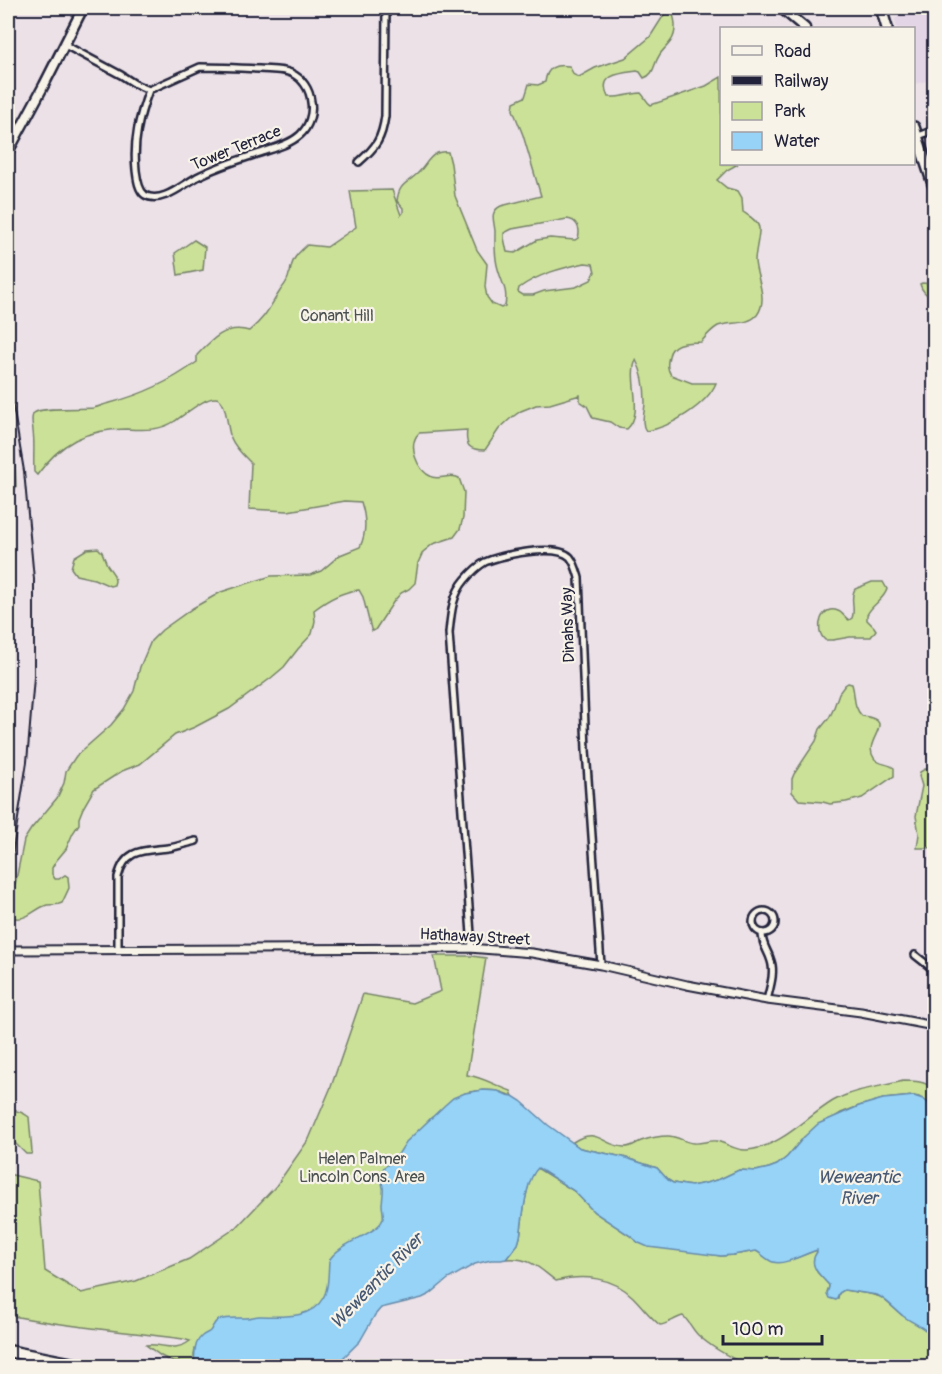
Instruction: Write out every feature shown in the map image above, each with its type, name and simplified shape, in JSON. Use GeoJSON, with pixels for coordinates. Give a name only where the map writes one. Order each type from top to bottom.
{"type":"FeatureCollection","features":[{"type":"Feature","properties":{"kind":"highway"},"geometry":{"type":"LineString","coordinates":[[8,1351],[84,1366]]}},
{"type":"Feature","properties":{"kind":"main road"},"geometry":{"type":"LineString","coordinates":[[8,152],[83,8]]}},
{"type":"Feature","properties":{"kind":"main road"},"geometry":{"type":"LineString","coordinates":[[781,8],[804,27]]}},
{"type":"Feature","properties":{"kind":"main road"},"geometry":{"type":"LineString","coordinates":[[881,8],[887,27]]}},
{"type":"Feature","properties":{"kind":"main road"},"geometry":{"type":"LineString","coordinates":[[915,132],[934,187]]}},
{"type":"Feature","properties":{"kind":"street"},"geometry":{"type":"LineString","coordinates":[[359,162],[380,140],[383,129],[386,8]]}},
{"type":"Feature","properties":{"kind":"street"},"geometry":{"type":"LineString","coordinates":[[65,45],[149,90]]}},
{"type":"Feature","properties":{"kind":"street","name":"Tower Terrace"},"geometry":{"type":"LineString","coordinates":[[200,67],[286,72],[293,74],[307,87],[312,104],[311,115],[303,132],[290,142],[200,175],[170,193],[154,198],[146,196],[141,191],[134,158],[138,123],[149,90],[200,67]]}},
{"type":"Feature","properties":{"kind":"street"},"geometry":{"type":"LineString","coordinates":[[915,132],[934,130]]}},
{"type":"Feature","properties":{"kind":"street","name":"Dinahs Way"},"geometry":{"type":"LineString","coordinates":[[472,948],[450,652],[451,610],[464,581],[483,563],[511,553],[542,550],[561,552],[571,558],[579,578],[586,750],[601,965]]}},
{"type":"Feature","properties":{"kind":"street"},"geometry":{"type":"LineString","coordinates":[[118,950],[118,877],[124,861],[138,851],[169,848],[196,841]]}},
{"type":"Feature","properties":{"kind":"street"},"geometry":{"type":"LineString","coordinates":[[765,911],[774,916],[775,924],[772,930],[762,933],[754,926],[753,919],[758,913],[765,911]]}},
{"type":"Feature","properties":{"kind":"street"},"geometry":{"type":"LineString","coordinates":[[762,933],[763,946],[770,958],[772,969],[768,1000]]}},
{"type":"Feature","properties":{"kind":"street","name":"Hathaway Street"},"geometry":{"type":"LineString","coordinates":[[8,950],[472,948],[532,953],[768,1000],[861,1012],[934,1026]]}},
{"type":"Feature","properties":{"kind":"street"},"geometry":{"type":"LineString","coordinates":[[915,955],[934,970]]}},
{"type":"Feature","properties":{"kind":"shaded area"},"geometry":{"type":"Polygon","coordinates":[[[909,8],[934,8],[934,79],[915,84],[915,27],[897,27],[895,19],[909,8]]]}},
{"type":"Feature","properties":{"kind":"green space","name":"Conant Hill"},"geometry":{"type":"Polygon","coordinates":[[[667,10],[670,10],[675,21],[673,38],[660,54],[652,72],[644,78],[637,71],[612,76],[608,79],[605,89],[608,97],[641,93],[651,105],[706,86],[720,78],[720,165],[736,165],[717,180],[727,188],[738,191],[742,198],[743,212],[755,221],[759,228],[755,261],[762,302],[757,315],[748,321],[718,326],[701,342],[677,345],[669,356],[668,366],[671,375],[692,383],[716,383],[711,391],[686,414],[665,425],[646,431],[643,421],[644,386],[636,360],[633,377],[635,414],[627,429],[593,418],[587,406],[580,401],[580,395],[550,404],[536,405],[521,411],[499,429],[485,450],[469,446],[467,430],[419,433],[414,444],[418,464],[432,477],[459,478],[464,492],[463,518],[460,529],[454,537],[433,544],[423,552],[418,563],[415,583],[401,593],[372,631],[359,590],[341,594],[324,603],[314,610],[315,621],[312,634],[284,667],[271,678],[229,709],[175,735],[140,764],[122,771],[94,789],[83,808],[79,824],[66,849],[52,868],[55,879],[65,875],[68,877],[69,888],[62,903],[47,905],[24,917],[8,916],[24,840],[57,798],[64,783],[66,771],[76,756],[111,725],[124,709],[134,691],[140,667],[151,641],[162,630],[193,608],[221,592],[271,576],[310,575],[321,571],[340,555],[360,547],[365,530],[361,502],[345,501],[288,511],[249,509],[251,463],[233,442],[224,406],[219,399],[209,399],[203,402],[163,427],[145,430],[112,430],[86,435],[55,454],[37,475],[34,472],[32,419],[34,413],[52,409],[93,408],[133,396],[155,387],[197,362],[197,355],[220,334],[241,329],[249,331],[270,307],[287,281],[295,258],[307,245],[327,247],[356,227],[350,191],[392,190],[401,215],[403,208],[397,201],[401,188],[437,153],[448,152],[455,196],[477,250],[487,264],[485,287],[487,297],[492,304],[501,308],[505,306],[505,291],[496,259],[493,217],[497,208],[501,206],[541,196],[513,110],[514,102],[525,97],[529,84],[538,85],[545,82],[552,68],[569,66],[574,75],[579,77],[595,68],[625,58],[650,37],[667,10]],[[567,219],[512,229],[504,233],[507,252],[515,253],[537,240],[550,238],[575,240],[579,235],[576,223],[567,219]],[[585,263],[542,275],[526,283],[519,288],[518,292],[523,295],[533,295],[544,291],[576,287],[591,280],[595,272],[593,264],[585,263]]]}},
{"type":"Feature","properties":{"kind":"green space"},"geometry":{"type":"Polygon","coordinates":[[[194,240],[205,247],[203,270],[178,275],[175,253],[194,240]]]}},
{"type":"Feature","properties":{"kind":"green space"},"geometry":{"type":"Polygon","coordinates":[[[920,284],[934,284],[934,300],[923,291],[920,284]]]}},
{"type":"Feature","properties":{"kind":"green space"},"geometry":{"type":"Polygon","coordinates":[[[8,439],[14,439],[16,487],[14,490],[8,490],[8,439]]]}},
{"type":"Feature","properties":{"kind":"green space"},"geometry":{"type":"Polygon","coordinates":[[[98,548],[114,575],[114,585],[110,586],[76,575],[71,568],[74,557],[87,549],[98,548]]]}},
{"type":"Feature","properties":{"kind":"green space"},"geometry":{"type":"Polygon","coordinates":[[[872,582],[883,582],[887,589],[867,615],[867,620],[876,630],[871,637],[825,640],[820,630],[824,614],[832,610],[838,611],[849,620],[852,618],[853,592],[872,582]]]}},
{"type":"Feature","properties":{"kind":"green space"},"geometry":{"type":"Polygon","coordinates":[[[848,683],[852,684],[855,704],[862,716],[873,718],[878,722],[879,726],[871,751],[874,758],[894,768],[894,776],[862,798],[830,804],[799,800],[792,792],[794,774],[816,741],[820,729],[829,718],[839,693],[848,683]]]}},
{"type":"Feature","properties":{"kind":"green space"},"geometry":{"type":"Polygon","coordinates":[[[925,769],[934,770],[934,847],[917,848],[919,834],[916,816],[922,786],[919,776],[920,772],[925,769]]]}},
{"type":"Feature","properties":{"kind":"green space","name":"Helen Palmer Lincoln Cons. Area"},"geometry":{"type":"Polygon","coordinates":[[[434,956],[486,958],[467,1075],[511,1091],[513,1096],[494,1090],[465,1093],[463,1101],[432,1117],[414,1136],[436,1146],[324,1309],[195,1349],[195,1364],[173,1362],[146,1345],[173,1347],[190,1341],[183,1339],[73,1326],[8,1315],[8,1174],[38,1181],[45,1271],[81,1293],[136,1281],[189,1259],[237,1227],[276,1186],[309,1139],[331,1087],[363,994],[412,1003],[441,991],[434,956]]]}},
{"type":"Feature","properties":{"kind":"green space"},"geometry":{"type":"Polygon","coordinates":[[[903,1081],[916,1081],[934,1089],[934,1122],[932,1106],[919,1097],[883,1099],[841,1113],[804,1137],[777,1165],[756,1171],[739,1170],[720,1179],[691,1186],[673,1183],[657,1168],[623,1157],[580,1148],[573,1142],[594,1136],[617,1146],[626,1147],[648,1139],[668,1136],[691,1143],[716,1141],[743,1150],[759,1148],[782,1138],[841,1097],[903,1081]]]}},
{"type":"Feature","properties":{"kind":"green space"},"geometry":{"type":"Polygon","coordinates":[[[8,1110],[21,1112],[29,1117],[31,1154],[26,1154],[8,1139],[8,1110]]]}},
{"type":"Feature","properties":{"kind":"green space"},"geometry":{"type":"Polygon","coordinates":[[[537,1168],[574,1191],[594,1212],[639,1243],[721,1256],[756,1251],[768,1259],[796,1258],[817,1250],[817,1272],[829,1285],[827,1292],[838,1298],[839,1293],[844,1290],[881,1297],[934,1338],[934,1366],[749,1366],[710,1345],[698,1335],[683,1316],[660,1325],[625,1290],[607,1281],[577,1278],[556,1281],[528,1262],[506,1259],[518,1244],[527,1190],[537,1168]]]}},
{"type":"Feature","properties":{"kind":"water","name":"Weweantic River"},"geometry":{"type":"Polygon","coordinates":[[[483,1090],[498,1091],[513,1096],[580,1148],[623,1157],[657,1168],[673,1183],[691,1186],[720,1179],[739,1170],[756,1171],[777,1165],[818,1124],[859,1106],[883,1099],[914,1096],[923,1099],[932,1106],[934,1122],[934,1338],[877,1295],[844,1290],[839,1293],[836,1300],[829,1298],[827,1294],[829,1285],[814,1266],[813,1261],[817,1250],[778,1263],[756,1251],[721,1256],[648,1247],[594,1212],[574,1191],[538,1168],[527,1190],[518,1244],[506,1259],[475,1264],[448,1279],[422,1298],[381,1308],[360,1341],[335,1366],[195,1366],[194,1354],[197,1342],[210,1331],[218,1320],[295,1315],[318,1305],[326,1290],[329,1261],[341,1249],[375,1229],[380,1223],[383,1216],[383,1185],[380,1177],[384,1167],[394,1161],[406,1142],[453,1098],[483,1090]]]}},
{"type":"Feature","properties":{"kind":"railway"},"geometry":{"type":"LineString","coordinates":[[8,376],[24,471],[34,579],[34,677],[27,762],[8,881]]}}]}
